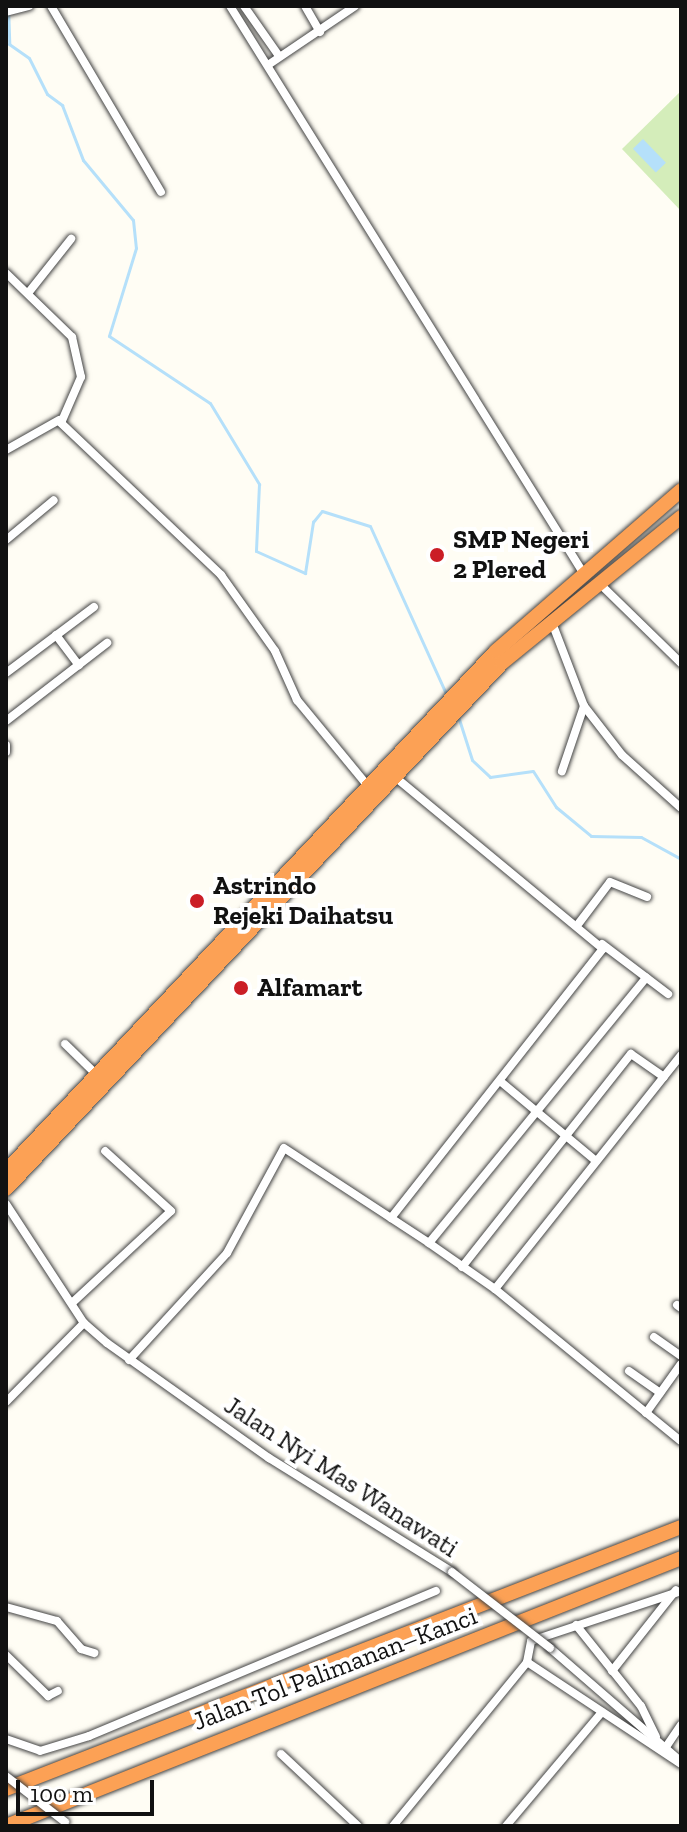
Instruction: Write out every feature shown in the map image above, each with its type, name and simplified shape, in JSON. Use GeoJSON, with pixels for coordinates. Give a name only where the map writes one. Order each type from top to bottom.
{"type":"FeatureCollection","features":[{"type":"Feature","properties":{"kind":"highway"},"geometry":{"type":"LineString","coordinates":[[463,696],[551,619],[681,490]]}},
{"type":"Feature","properties":{"kind":"highway"},"geometry":{"type":"LineString","coordinates":[[6,1189],[235,940],[368,786],[591,578],[681,517]]}},
{"type":"Feature","properties":{"kind":"highway"},"geometry":{"type":"LineString","coordinates":[[6,1171],[395,777],[446,714]]}},
{"type":"Feature","properties":{"kind":"highway","name":"Jalan Tol Palimanan–Kanci"},"geometry":{"type":"LineString","coordinates":[[6,1789],[681,1527]]}},
{"type":"Feature","properties":{"kind":"highway","name":"Jalan Tol Palimanan–Kanci"},"geometry":{"type":"LineString","coordinates":[[6,1826],[681,1558]]}},
{"type":"Feature","properties":{"kind":"street"},"geometry":{"type":"LineString","coordinates":[[10,12],[29,6]]}},
{"type":"Feature","properties":{"kind":"street"},"geometry":{"type":"LineString","coordinates":[[51,6],[161,192]]}},
{"type":"Feature","properties":{"kind":"street"},"geometry":{"type":"LineString","coordinates":[[230,6],[591,578],[681,663]]}},
{"type":"Feature","properties":{"kind":"street"},"geometry":{"type":"LineString","coordinates":[[244,6],[279,56]]}},
{"type":"Feature","properties":{"kind":"street"},"geometry":{"type":"LineString","coordinates":[[305,6],[320,32]]}},
{"type":"Feature","properties":{"kind":"street"},"geometry":{"type":"LineString","coordinates":[[268,65],[354,6]]}},
{"type":"Feature","properties":{"kind":"street"},"geometry":{"type":"LineString","coordinates":[[29,292],[71,239]]}},
{"type":"Feature","properties":{"kind":"street"},"geometry":{"type":"LineString","coordinates":[[6,273],[65,326],[81,367],[59,420],[6,450]]}},
{"type":"Feature","properties":{"kind":"street"},"geometry":{"type":"LineString","coordinates":[[59,420],[221,575],[275,651],[305,712],[368,786]]}},
{"type":"Feature","properties":{"kind":"street"},"geometry":{"type":"LineString","coordinates":[[6,540],[54,500]]}},
{"type":"Feature","properties":{"kind":"street"},"geometry":{"type":"LineString","coordinates":[[6,673],[94,607]]}},
{"type":"Feature","properties":{"kind":"street"},"geometry":{"type":"LineString","coordinates":[[551,619],[584,706],[622,755],[681,808]]}},
{"type":"Feature","properties":{"kind":"street"},"geometry":{"type":"LineString","coordinates":[[56,635],[79,665]]}},
{"type":"Feature","properties":{"kind":"street"},"geometry":{"type":"LineString","coordinates":[[6,721],[107,643]]}},
{"type":"Feature","properties":{"kind":"street"},"geometry":{"type":"LineString","coordinates":[[562,771],[584,706]]}},
{"type":"Feature","properties":{"kind":"street"},"geometry":{"type":"LineString","coordinates":[[6,745],[6,752]]}},
{"type":"Feature","properties":{"kind":"street"},"geometry":{"type":"LineString","coordinates":[[395,777],[668,994]]}},
{"type":"Feature","properties":{"kind":"street"},"geometry":{"type":"LineString","coordinates":[[579,923],[610,882],[647,897]]}},
{"type":"Feature","properties":{"kind":"street"},"geometry":{"type":"LineString","coordinates":[[391,1218],[600,959],[602,944]]}},
{"type":"Feature","properties":{"kind":"street"},"geometry":{"type":"LineString","coordinates":[[429,1243],[646,978]]}},
{"type":"Feature","properties":{"kind":"street"},"geometry":{"type":"LineString","coordinates":[[65,1044],[101,1078]]}},
{"type":"Feature","properties":{"kind":"street"},"geometry":{"type":"LineString","coordinates":[[462,1267],[631,1054],[664,1077]]}},
{"type":"Feature","properties":{"kind":"street"},"geometry":{"type":"LineString","coordinates":[[495,1289],[681,1055]]}},
{"type":"Feature","properties":{"kind":"street"},"geometry":{"type":"LineString","coordinates":[[500,1081],[596,1161]]}},
{"type":"Feature","properties":{"kind":"street"},"geometry":{"type":"LineString","coordinates":[[129,1360],[227,1253],[284,1148],[495,1289],[680,1438]]}},
{"type":"Feature","properties":{"kind":"street"},"geometry":{"type":"LineString","coordinates":[[72,1303],[166,1216],[171,1205],[105,1151]]}},
{"type":"Feature","properties":{"kind":"street","name":"Jalan Nyi Mas Wanawati"},"geometry":{"type":"LineString","coordinates":[[6,1204],[84,1323],[129,1360],[452,1572],[550,1648],[681,1763]]}},
{"type":"Feature","properties":{"kind":"street"},"geometry":{"type":"LineString","coordinates":[[6,1402],[84,1323]]}},
{"type":"Feature","properties":{"kind":"street"},"geometry":{"type":"LineString","coordinates":[[654,1337],[681,1356]]}},
{"type":"Feature","properties":{"kind":"street"},"geometry":{"type":"LineString","coordinates":[[646,1413],[681,1364]]}},
{"type":"Feature","properties":{"kind":"street"},"geometry":{"type":"LineString","coordinates":[[629,1371],[660,1393]]}},
{"type":"Feature","properties":{"kind":"street"},"geometry":{"type":"LineString","coordinates":[[393,1826],[527,1662],[531,1641],[679,1590]]}},
{"type":"Feature","properties":{"kind":"street"},"geometry":{"type":"LineString","coordinates":[[612,1671],[679,1590]]}},
{"type":"Feature","properties":{"kind":"street"},"geometry":{"type":"LineString","coordinates":[[6,1739],[40,1751],[89,1736],[436,1591]]}},
{"type":"Feature","properties":{"kind":"street"},"geometry":{"type":"LineString","coordinates":[[6,1607],[57,1621],[81,1649],[94,1653]]}},
{"type":"Feature","properties":{"kind":"street"},"geometry":{"type":"LineString","coordinates":[[576,1625],[612,1671],[657,1739]]}},
{"type":"Feature","properties":{"kind":"street"},"geometry":{"type":"LineString","coordinates":[[6,1655],[48,1696],[58,1691]]}},
{"type":"Feature","properties":{"kind":"street"},"geometry":{"type":"LineString","coordinates":[[527,1662],[681,1763]]}},
{"type":"Feature","properties":{"kind":"street"},"geometry":{"type":"LineString","coordinates":[[506,1826],[602,1712]]}},
{"type":"Feature","properties":{"kind":"street"},"geometry":{"type":"LineString","coordinates":[[666,1747],[681,1725]]}},
{"type":"Feature","properties":{"kind":"street"},"geometry":{"type":"LineString","coordinates":[[281,1754],[358,1826]]}},
{"type":"Feature","properties":{"kind":"street"},"geometry":{"type":"LineString","coordinates":[[6,1776],[68,1824]]}},
{"type":"Feature","properties":{"kind":"green space"},"geometry":{"type":"Polygon","coordinates":[[[681,91],[681,211],[622,149],[681,91]]]}},
{"type":"Feature","properties":{"kind":"water"},"geometry":{"type":"Polygon","coordinates":[[[643,139],[666,163],[656,172],[633,149],[643,139]]]}},
{"type":"Feature","properties":{"kind":"waterway"},"geometry":{"type":"LineString","coordinates":[[8,6],[9,44],[29,58],[47,94],[62,105],[83,160],[133,220],[136,248],[109,336],[210,403],[259,484],[256,551],[305,573],[313,522],[322,511],[370,526],[447,696]]}},
{"type":"Feature","properties":{"kind":"waterway"},"geometry":{"type":"LineString","coordinates":[[458,716],[472,760],[490,777],[533,771],[556,807],[591,836],[641,837],[681,859]]}},
{"type":"Feature","properties":{"kind":"place","name":"SMP Negeri 2 Plered"},"geometry":{"type":"Point","coordinates":[437,555]}},
{"type":"Feature","properties":{"kind":"place","name":"Astrindo Rejeki Daihatsu"},"geometry":{"type":"Point","coordinates":[197,901]}},
{"type":"Feature","properties":{"kind":"place","name":"Alfamart"},"geometry":{"type":"Point","coordinates":[241,988]}}]}
